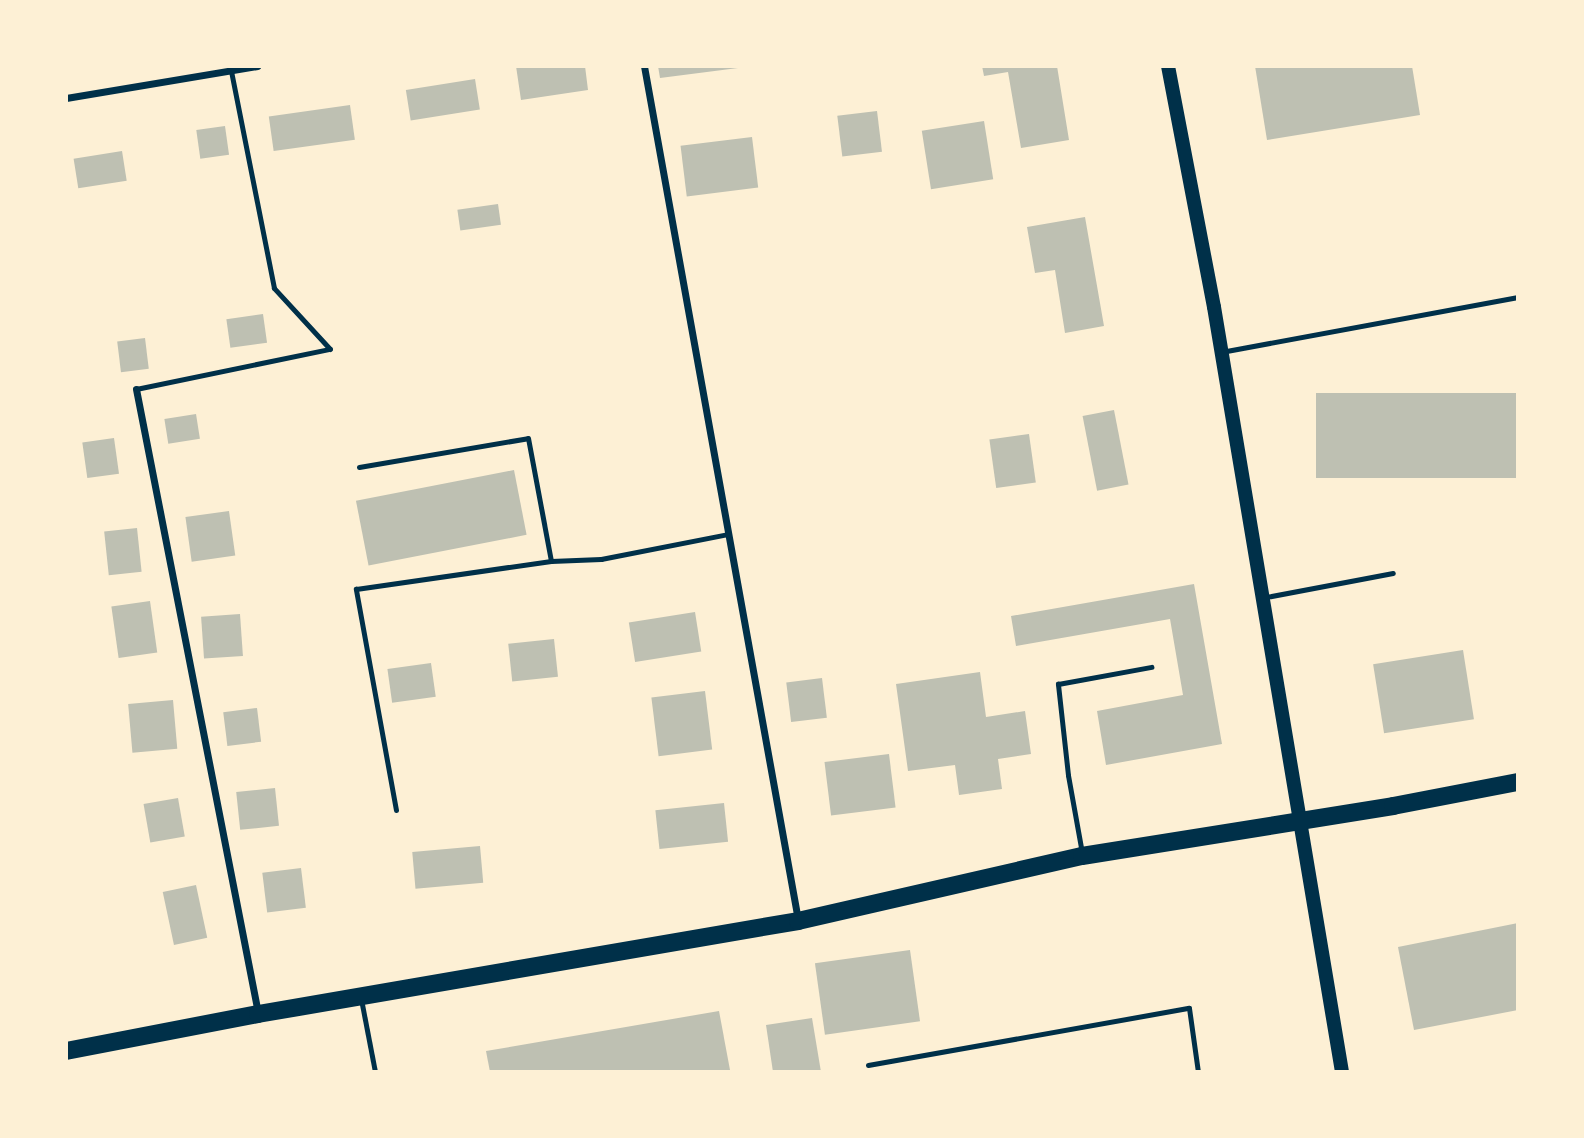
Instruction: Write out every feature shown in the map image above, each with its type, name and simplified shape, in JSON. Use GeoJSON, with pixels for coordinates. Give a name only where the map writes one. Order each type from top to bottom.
{"type":"FeatureCollection","features":[{"type":"Feature","properties":{"kind":"main road"},"geometry":{"type":"LineString","coordinates":[[1168,66],[1221,352],[1342,1072]]}},
{"type":"Feature","properties":{"kind":"main road"},"geometry":{"type":"LineString","coordinates":[[66,1051],[258,1014],[798,921],[1082,856],[1300,822],[1517,782]]}},
{"type":"Feature","properties":{"kind":"street"},"geometry":{"type":"LineString","coordinates":[[66,99],[257,66]]}},
{"type":"Feature","properties":{"kind":"street"},"geometry":{"type":"LineString","coordinates":[[644,66],[798,921]]}},
{"type":"Feature","properties":{"kind":"street"},"geometry":{"type":"LineString","coordinates":[[136,389],[258,1014]]}},
{"type":"Feature","properties":{"kind":"lane"},"geometry":{"type":"LineString","coordinates":[[136,389],[330,349],[274,288],[231,71]]}},
{"type":"Feature","properties":{"kind":"lane"},"geometry":{"type":"LineString","coordinates":[[1221,352],[1517,297]]}},
{"type":"Feature","properties":{"kind":"lane"},"geometry":{"type":"LineString","coordinates":[[359,467],[528,438],[551,561]]}},
{"type":"Feature","properties":{"kind":"lane"},"geometry":{"type":"LineString","coordinates":[[396,810],[356,589],[551,561],[601,559],[728,534]]}},
{"type":"Feature","properties":{"kind":"lane"},"geometry":{"type":"LineString","coordinates":[[1262,597],[1393,573]]}},
{"type":"Feature","properties":{"kind":"lane"},"geometry":{"type":"LineString","coordinates":[[1082,856],[1068,775],[1058,684],[1151,667]]}},
{"type":"Feature","properties":{"kind":"lane"},"geometry":{"type":"LineString","coordinates":[[360,996],[375,1072]]}},
{"type":"Feature","properties":{"kind":"lane"},"geometry":{"type":"LineString","coordinates":[[869,1065],[1189,1009],[1198,1072]]}},
{"type":"Feature","properties":{"kind":"building"},"geometry":{"type":"Polygon","coordinates":[[[516,66],[585,66],[588,90],[521,100],[516,66]]]}},
{"type":"Feature","properties":{"kind":"building"},"geometry":{"type":"Polygon","coordinates":[[[658,66],[738,66],[738,68],[660,78],[658,66]]]}},
{"type":"Feature","properties":{"kind":"building"},"geometry":{"type":"Polygon","coordinates":[[[982,66],[1057,66],[1069,140],[1021,148],[1008,72],[984,76],[982,66]]]}},
{"type":"Feature","properties":{"kind":"building"},"geometry":{"type":"Polygon","coordinates":[[[1255,66],[1412,66],[1420,115],[1267,140],[1255,66]]]}},
{"type":"Feature","properties":{"kind":"building"},"geometry":{"type":"Polygon","coordinates":[[[475,79],[480,110],[411,121],[406,90],[475,79]]]}},
{"type":"Feature","properties":{"kind":"building"},"geometry":{"type":"Polygon","coordinates":[[[350,105],[355,140],[274,151],[269,116],[350,105]]]}},
{"type":"Feature","properties":{"kind":"building"},"geometry":{"type":"Polygon","coordinates":[[[877,111],[882,152],[842,157],[837,116],[877,111]]]}},
{"type":"Feature","properties":{"kind":"building"},"geometry":{"type":"Polygon","coordinates":[[[984,121],[993,179],[931,189],[922,131],[984,121]]]}},
{"type":"Feature","properties":{"kind":"building"},"geometry":{"type":"Polygon","coordinates":[[[225,126],[229,155],[200,159],[196,130],[225,126]]]}},
{"type":"Feature","properties":{"kind":"building"},"geometry":{"type":"Polygon","coordinates":[[[752,137],[758,188],[687,196],[681,146],[752,137]]]}},
{"type":"Feature","properties":{"kind":"building"},"geometry":{"type":"Polygon","coordinates":[[[122,151],[127,181],[78,188],[74,159],[122,151]]]}},
{"type":"Feature","properties":{"kind":"building"},"geometry":{"type":"Polygon","coordinates":[[[498,204],[501,225],[460,231],[457,210],[498,204]]]}},
{"type":"Feature","properties":{"kind":"building"},"geometry":{"type":"Polygon","coordinates":[[[1085,217],[1104,326],[1065,333],[1055,270],[1035,273],[1027,227],[1085,217]]]}},
{"type":"Feature","properties":{"kind":"building"},"geometry":{"type":"Polygon","coordinates":[[[263,314],[267,343],[230,348],[226,319],[263,314]]]}},
{"type":"Feature","properties":{"kind":"building"},"geometry":{"type":"Polygon","coordinates":[[[145,338],[149,369],[121,372],[117,341],[145,338]]]}},
{"type":"Feature","properties":{"kind":"building"},"geometry":{"type":"Polygon","coordinates":[[[1316,393],[1518,393],[1518,478],[1316,478],[1316,393]]]}},
{"type":"Feature","properties":{"kind":"building"},"geometry":{"type":"Polygon","coordinates":[[[1114,410],[1129,485],[1097,491],[1083,416],[1114,410]]]}},
{"type":"Feature","properties":{"kind":"building"},"geometry":{"type":"Polygon","coordinates":[[[196,414],[200,439],[168,444],[164,419],[196,414]]]}},
{"type":"Feature","properties":{"kind":"building"},"geometry":{"type":"Polygon","coordinates":[[[1029,434],[1036,483],[996,488],[989,440],[1029,434]]]}},
{"type":"Feature","properties":{"kind":"building"},"geometry":{"type":"Polygon","coordinates":[[[114,438],[119,474],[87,478],[82,442],[114,438]]]}},
{"type":"Feature","properties":{"kind":"building"},"geometry":{"type":"Polygon","coordinates":[[[514,470],[527,535],[369,566],[356,501],[514,470]]]}},
{"type":"Feature","properties":{"kind":"building"},"geometry":{"type":"Polygon","coordinates":[[[229,511],[235,556],[192,562],[185,517],[229,511]]]}},
{"type":"Feature","properties":{"kind":"building"},"geometry":{"type":"Polygon","coordinates":[[[137,528],[142,572],[109,575],[104,531],[137,528]]]}},
{"type":"Feature","properties":{"kind":"building"},"geometry":{"type":"Polygon","coordinates":[[[1194,584],[1222,744],[1106,765],[1097,711],[1183,695],[1170,619],[1016,646],[1011,616],[1194,584]]]}},
{"type":"Feature","properties":{"kind":"building"},"geometry":{"type":"Polygon","coordinates":[[[150,601],[157,652],[119,658],[111,606],[150,601]]]}},
{"type":"Feature","properties":{"kind":"building"},"geometry":{"type":"Polygon","coordinates":[[[695,612],[701,652],[635,662],[629,622],[695,612]]]}},
{"type":"Feature","properties":{"kind":"building"},"geometry":{"type":"Polygon","coordinates":[[[240,614],[243,656],[204,659],[201,617],[240,614]]]}},
{"type":"Feature","properties":{"kind":"building"},"geometry":{"type":"Polygon","coordinates":[[[554,639],[558,677],[512,682],[508,644],[554,639]]]}},
{"type":"Feature","properties":{"kind":"building"},"geometry":{"type":"Polygon","coordinates":[[[1463,650],[1474,719],[1384,733],[1373,664],[1463,650]]]}},
{"type":"Feature","properties":{"kind":"building"},"geometry":{"type":"Polygon","coordinates":[[[431,663],[436,697],[392,703],[387,669],[431,663]]]}},
{"type":"Feature","properties":{"kind":"building"},"geometry":{"type":"Polygon","coordinates":[[[980,672],[986,717],[1025,711],[1031,754],[998,759],[1002,789],[959,795],[955,765],[908,771],[896,684],[980,672]]]}},
{"type":"Feature","properties":{"kind":"building"},"geometry":{"type":"Polygon","coordinates":[[[822,678],[827,718],[791,722],[786,682],[822,678]]]}},
{"type":"Feature","properties":{"kind":"building"},"geometry":{"type":"Polygon","coordinates":[[[705,691],[712,750],[659,756],[651,698],[705,691]]]}},
{"type":"Feature","properties":{"kind":"building"},"geometry":{"type":"Polygon","coordinates":[[[173,700],[177,749],[132,753],[128,704],[173,700]]]}},
{"type":"Feature","properties":{"kind":"building"},"geometry":{"type":"Polygon","coordinates":[[[257,708],[261,742],[227,746],[223,712],[257,708]]]}},
{"type":"Feature","properties":{"kind":"building"},"geometry":{"type":"Polygon","coordinates":[[[889,754],[896,808],[831,816],[824,762],[889,754]]]}},
{"type":"Feature","properties":{"kind":"building"},"geometry":{"type":"Polygon","coordinates":[[[275,788],[279,826],[240,830],[236,792],[275,788]]]}},
{"type":"Feature","properties":{"kind":"building"},"geometry":{"type":"Polygon","coordinates":[[[178,798],[185,836],[150,842],[144,804],[178,798]]]}},
{"type":"Feature","properties":{"kind":"building"},"geometry":{"type":"Polygon","coordinates":[[[724,803],[728,842],[659,849],[655,810],[724,803]]]}},
{"type":"Feature","properties":{"kind":"building"},"geometry":{"type":"Polygon","coordinates":[[[480,846],[483,883],[415,889],[412,852],[480,846]]]}},
{"type":"Feature","properties":{"kind":"building"},"geometry":{"type":"Polygon","coordinates":[[[301,868],[306,908],[267,912],[262,873],[301,868]]]}},
{"type":"Feature","properties":{"kind":"building"},"geometry":{"type":"Polygon","coordinates":[[[196,885],[207,938],[174,945],[163,892],[196,885]]]}},
{"type":"Feature","properties":{"kind":"building"},"geometry":{"type":"Polygon","coordinates":[[[1518,923],[1518,1010],[1414,1030],[1398,947],[1518,923]]]}},
{"type":"Feature","properties":{"kind":"building"},"geometry":{"type":"Polygon","coordinates":[[[910,950],[920,1021],[825,1035],[815,963],[910,950]]]}},
{"type":"Feature","properties":{"kind":"building"},"geometry":{"type":"Polygon","coordinates":[[[719,1011],[730,1070],[490,1072],[486,1051],[719,1011]]]}},
{"type":"Feature","properties":{"kind":"building"},"geometry":{"type":"Polygon","coordinates":[[[812,1018],[821,1072],[773,1072],[766,1025],[812,1018]]]}}]}
